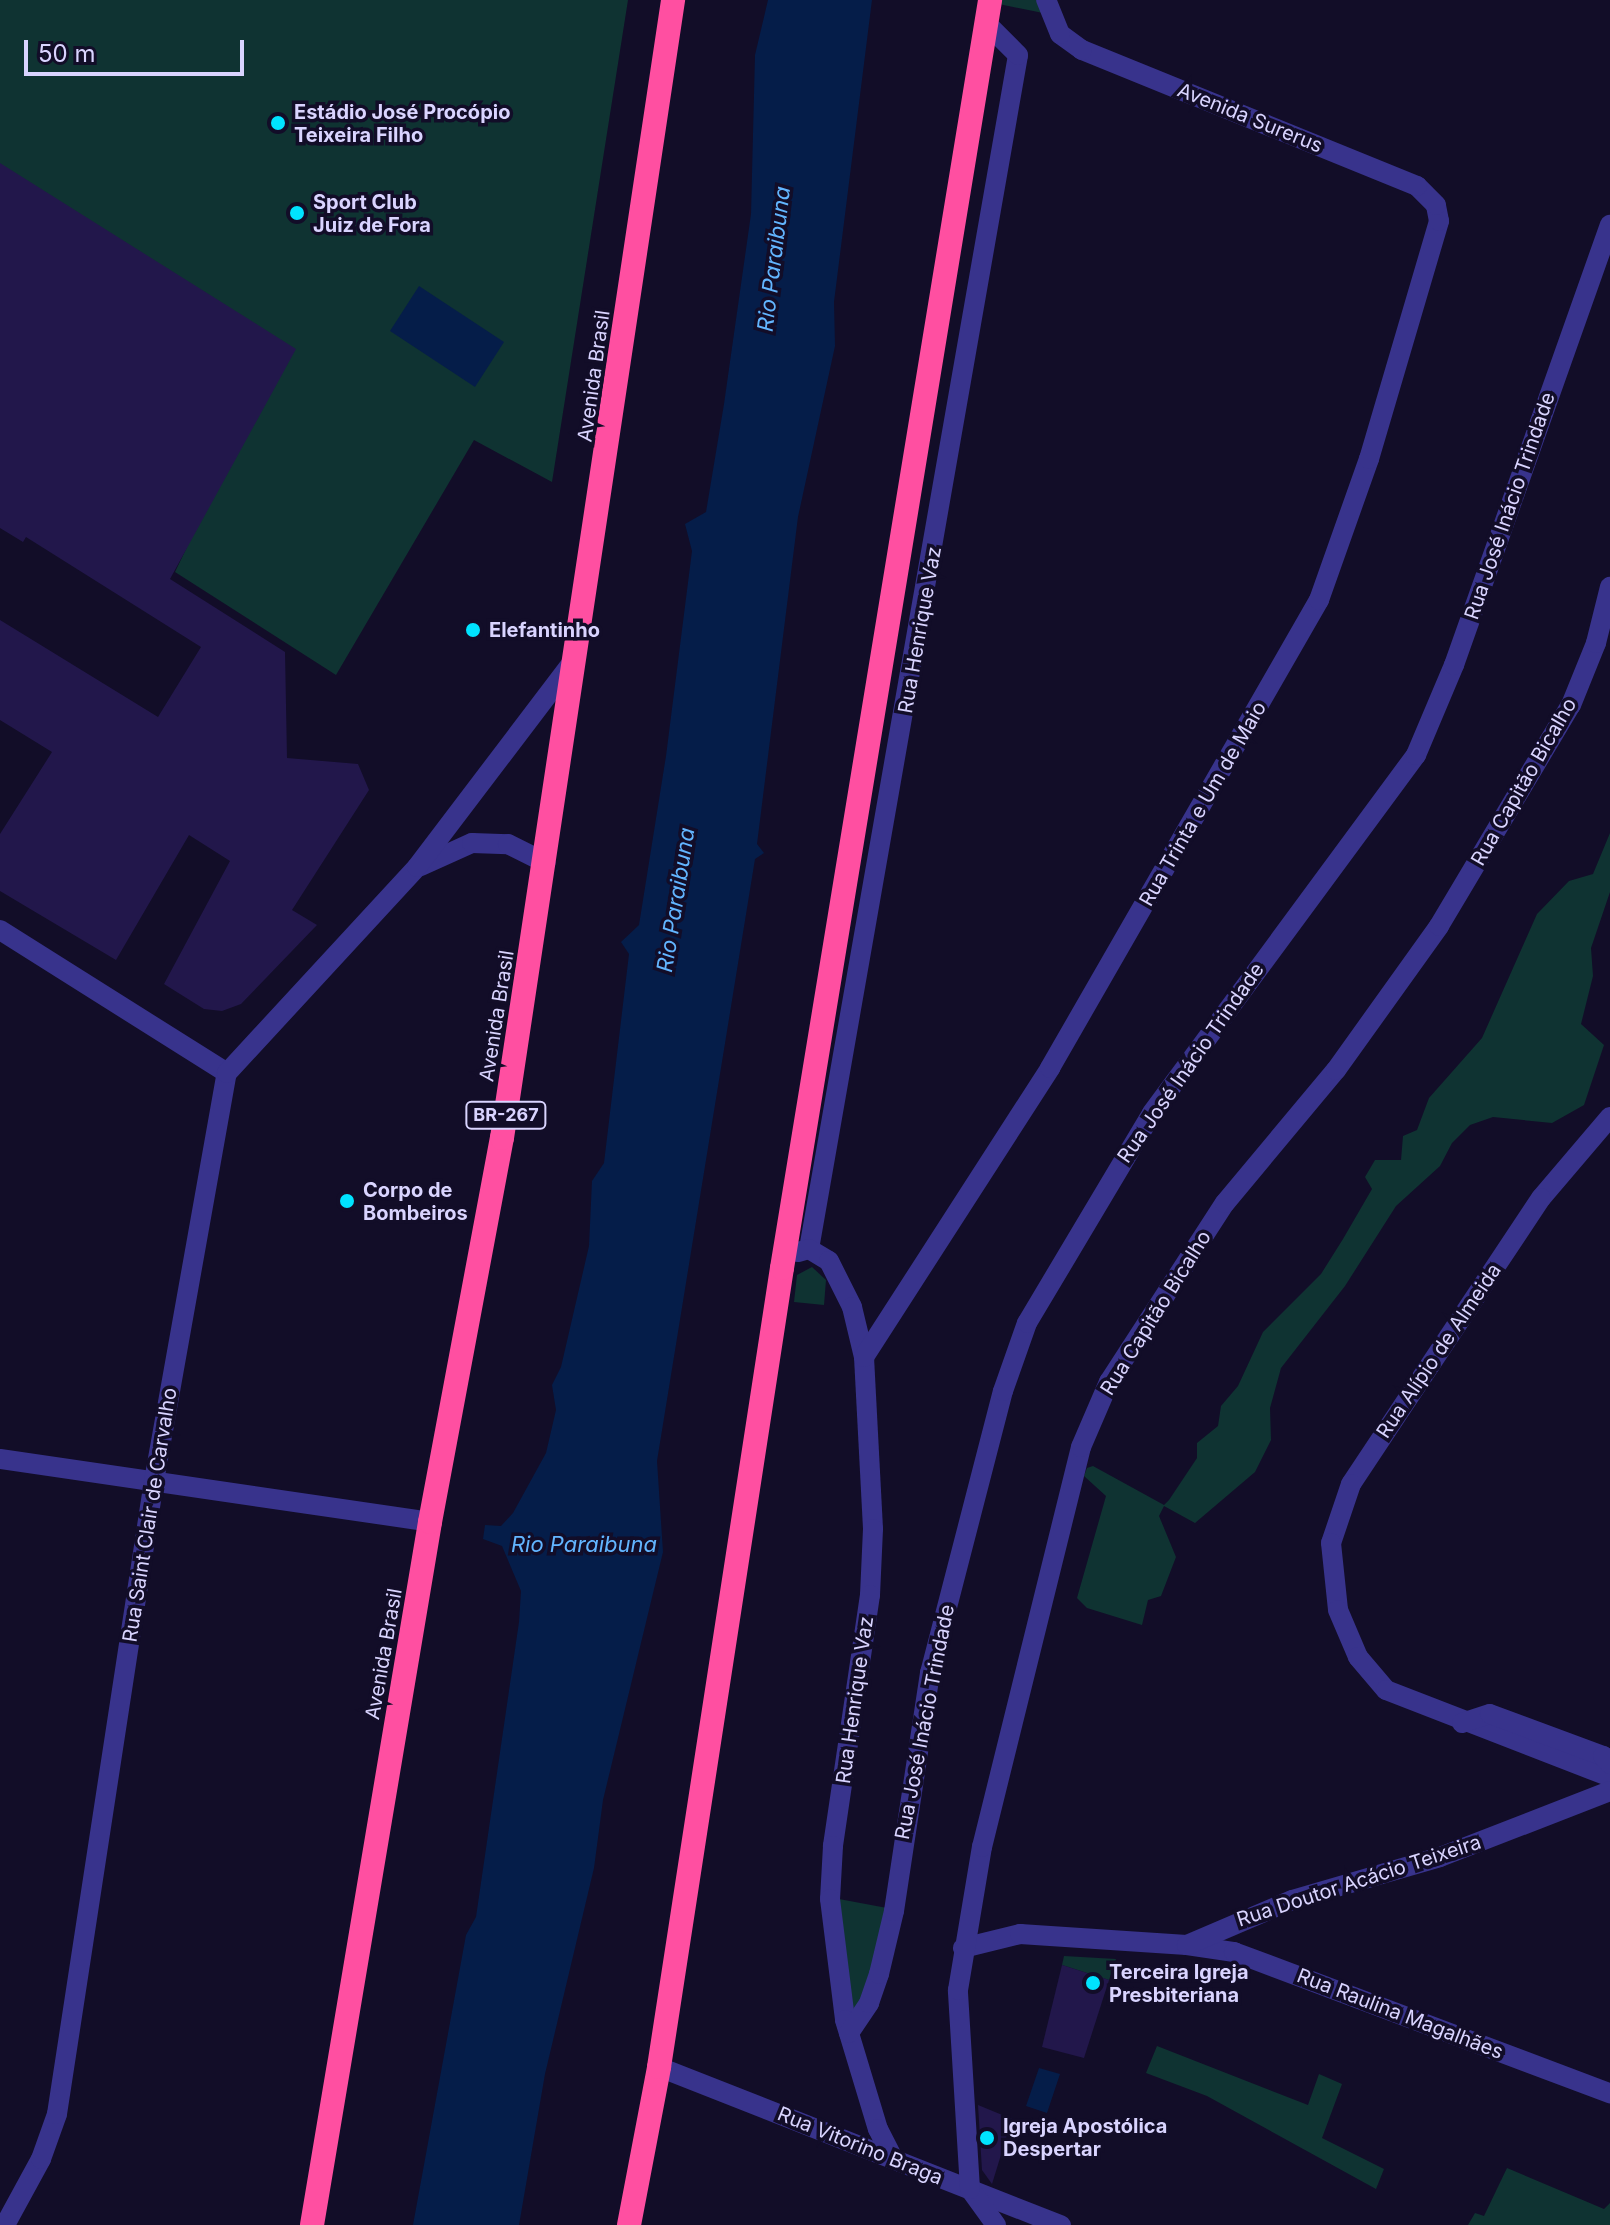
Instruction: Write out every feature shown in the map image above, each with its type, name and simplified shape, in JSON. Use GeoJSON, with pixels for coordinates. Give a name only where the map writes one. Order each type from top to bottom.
{"type":"FeatureCollection","features":[{"type":"Feature","properties":{"kind":"highway","name":"Avenida Brasil"},"geometry":{"type":"LineString","coordinates":[[312,2225],[430,1522],[502,1138],[546,863],[673,0]]}},
{"type":"Feature","properties":{"kind":"highway"},"geometry":{"type":"LineString","coordinates":[[629,2225],[659,2067],[782,1268],[988,12]]}},
{"type":"Feature","properties":{"kind":"street","name":"Avenida Surerus"},"geometry":{"type":"LineString","coordinates":[[1046,0],[1060,34],[1082,50],[1417,186],[1436,205]]}},
{"type":"Feature","properties":{"kind":"street","name":"Rua Henrique Vaz"},"geometry":{"type":"LineString","coordinates":[[893,2158],[878,2129],[849,2033],[836,1978],[830,1899],[833,1846],[870,1595],[873,1529],[864,1357],[852,1307],[835,1272],[829,1261],[809,1249],[1018,55],[988,12]]}},
{"type":"Feature","properties":{"kind":"street","name":"Rua Trinta e Um de Maio"},"geometry":{"type":"LineString","coordinates":[[864,1357],[1050,1068],[1319,600],[1386,399],[1439,221],[1436,205]]}},
{"type":"Feature","properties":{"kind":"street","name":"Rua José Inácio Trindade"},"geometry":{"type":"LineString","coordinates":[[849,2033],[869,2003],[879,1974],[894,1911],[930,1673],[1003,1391],[1027,1323],[1152,1113],[1416,755],[1454,665],[1610,225]]}},
{"type":"Feature","properties":{"kind":"street","name":"Rua Capitão Bicalho"},"geometry":{"type":"LineString","coordinates":[[970,2189],[958,1990],[963,1948],[982,1847],[1081,1447],[1109,1382],[1225,1203],[1336,1070],[1439,926],[1571,705],[1596,643],[1610,587]]}},
{"type":"Feature","properties":{"kind":"street"},"geometry":{"type":"LineString","coordinates":[[0,930],[227,1073],[417,867],[577,656]]}},
{"type":"Feature","properties":{"kind":"street"},"geometry":{"type":"LineString","coordinates":[[417,867],[472,843],[508,844],[546,863]]}},
{"type":"Feature","properties":{"kind":"street","name":"Rua Saint Clair de Carvalho"},"geometry":{"type":"LineString","coordinates":[[5,2225],[36,2170],[57,2114],[154,1481],[227,1073]]}},
{"type":"Feature","properties":{"kind":"street","name":"Rua Alípio de Almeida"},"geometry":{"type":"LineString","coordinates":[[1610,1117],[1541,1198],[1351,1484],[1331,1543],[1338,1610],[1358,1657],[1386,1690],[1462,1723],[1610,1777]]}},
{"type":"Feature","properties":{"kind":"street"},"geometry":{"type":"LineString","coordinates":[[782,1268],[795,1253],[809,1249]]}},
{"type":"Feature","properties":{"kind":"street"},"geometry":{"type":"LineString","coordinates":[[0,1459],[430,1522]]}},
{"type":"Feature","properties":{"kind":"street"},"geometry":{"type":"LineString","coordinates":[[1462,1723],[1490,1714],[1603,1756],[1610,1764]]}},
{"type":"Feature","properties":{"kind":"street","name":"Rua Doutor Acácio Teixeira"},"geometry":{"type":"LineString","coordinates":[[963,1948],[1020,1934],[1187,1945],[1292,1900],[1440,1857],[1610,1791]]}},
{"type":"Feature","properties":{"kind":"street","name":"Rua Raulina Magalhães"},"geometry":{"type":"LineString","coordinates":[[1187,1945],[1234,1952],[1610,2093]]}},
{"type":"Feature","properties":{"kind":"street","name":"Rua Vitorino Braga"},"geometry":{"type":"LineString","coordinates":[[659,2067],[1061,2225]]}},
{"type":"Feature","properties":{"kind":"street"},"geometry":{"type":"LineString","coordinates":[[970,2189],[996,2225]]}},
{"type":"Feature","properties":{"kind":"green space","name":"Sport Club Juiz de Fora"},"geometry":{"type":"Polygon","coordinates":[[[0,0],[628,0],[552,482],[474,440],[336,675],[175,572],[187,547],[0,426],[0,0]]]}},
{"type":"Feature","properties":{"kind":"green space"},"geometry":{"type":"Polygon","coordinates":[[[990,0],[1046,0],[1048,14],[989,2],[990,0]]]}},
{"type":"Feature","properties":{"kind":"green space"},"geometry":{"type":"Polygon","coordinates":[[[1610,833],[1610,892],[1591,948],[1593,976],[1581,1024],[1604,1045],[1584,1105],[1552,1123],[1493,1117],[1470,1125],[1452,1143],[1440,1166],[1396,1206],[1345,1286],[1281,1368],[1270,1408],[1271,1440],[1255,1472],[1195,1523],[1164,1506],[1159,1516],[1176,1557],[1161,1596],[1148,1600],[1142,1625],[1087,1608],[1077,1598],[1106,1496],[1084,1476],[1087,1468],[1093,1466],[1164,1505],[1169,1500],[1197,1458],[1197,1443],[1218,1426],[1221,1406],[1238,1386],[1263,1332],[1321,1274],[1343,1239],[1372,1189],[1365,1177],[1375,1160],[1401,1160],[1403,1136],[1417,1130],[1429,1098],[1482,1038],[1537,914],[1569,881],[1593,874],[1610,833]]]}},
{"type":"Feature","properties":{"kind":"green space"},"geometry":{"type":"Polygon","coordinates":[[[812,1267],[826,1280],[824,1305],[794,1302],[797,1275],[812,1267]]]}},
{"type":"Feature","properties":{"kind":"green space"},"geometry":{"type":"Polygon","coordinates":[[[839,1899],[887,1908],[871,1988],[850,2022],[839,1899]]]}},
{"type":"Feature","properties":{"kind":"green space"},"geometry":{"type":"Polygon","coordinates":[[[1064,1956],[1116,1959],[1109,1980],[1062,1965],[1064,1956]]]}},
{"type":"Feature","properties":{"kind":"green space"},"geometry":{"type":"Polygon","coordinates":[[[1157,2046],[1308,2105],[1319,2074],[1342,2084],[1322,2138],[1384,2169],[1376,2189],[1207,2096],[1146,2073],[1157,2046]]]}},
{"type":"Feature","properties":{"kind":"green space"},"geometry":{"type":"Polygon","coordinates":[[[1507,2168],[1604,2209],[1610,2203],[1610,2225],[1468,2225],[1475,2213],[1484,2216],[1507,2168]]]}},
{"type":"Feature","properties":{"kind":"water","name":"Rio Paraibuna"},"geometry":{"type":"Polygon","coordinates":[[[768,0],[872,0],[834,302],[835,346],[798,517],[757,844],[764,853],[755,859],[657,1461],[663,1552],[603,1800],[594,1868],[545,2074],[519,2225],[413,2225],[466,1935],[476,1917],[519,1622],[521,1591],[502,1546],[483,1539],[485,1525],[501,1526],[513,1513],[546,1453],[556,1410],[552,1385],[561,1367],[589,1246],[592,1181],[604,1163],[629,954],[621,942],[639,925],[666,756],[692,551],[685,524],[706,512],[724,404],[751,214],[755,55],[768,0]]]}},
{"type":"Feature","properties":{"kind":"water"},"geometry":{"type":"Polygon","coordinates":[[[419,286],[504,342],[475,387],[390,331],[419,286]]]}},
{"type":"Feature","properties":{"kind":"water"},"geometry":{"type":"Polygon","coordinates":[[[1039,2068],[1060,2074],[1047,2113],[1026,2106],[1039,2068]]]}},
{"type":"Feature","properties":{"kind":"building"},"geometry":{"type":"Polygon","coordinates":[[[0,163],[296,349],[170,579],[285,652],[287,758],[358,764],[369,790],[292,910],[317,925],[241,1004],[222,1011],[204,1009],[164,984],[230,861],[189,835],[116,960],[0,891],[0,834],[52,752],[0,720],[0,620],[158,717],[201,647],[26,537],[23,542],[0,528],[0,163]]]}},
{"type":"Feature","properties":{"kind":"building","name":"Terceira Igreja Presbiteriana"},"geometry":{"type":"Polygon","coordinates":[[[1062,1965],[1109,1980],[1084,2058],[1042,2047],[1062,1965]]]}},
{"type":"Feature","properties":{"kind":"building","name":"Igreja Apostólica Despertar"},"geometry":{"type":"Polygon","coordinates":[[[978,2105],[1012,2119],[992,2184],[982,2170],[978,2105]]]}},
{"type":"Feature","properties":{"kind":"place","name":"Estádio José Procópio Teixeira Filho"},"geometry":{"type":"Point","coordinates":[278,123]}},
{"type":"Feature","properties":{"kind":"place","name":"Sport Club Juiz de Fora"},"geometry":{"type":"Point","coordinates":[297,213]}},
{"type":"Feature","properties":{"kind":"place","name":"Elefantinho"},"geometry":{"type":"Point","coordinates":[473,630]}},
{"type":"Feature","properties":{"kind":"place","name":"Corpo de Bombeiros"},"geometry":{"type":"Point","coordinates":[347,1201]}},
{"type":"Feature","properties":{"kind":"place","name":"Terceira Igreja Presbiteriana"},"geometry":{"type":"Point","coordinates":[1093,1983]}},
{"type":"Feature","properties":{"kind":"place","name":"Igreja Apostólica Despertar"},"geometry":{"type":"Point","coordinates":[987,2138]}}]}
